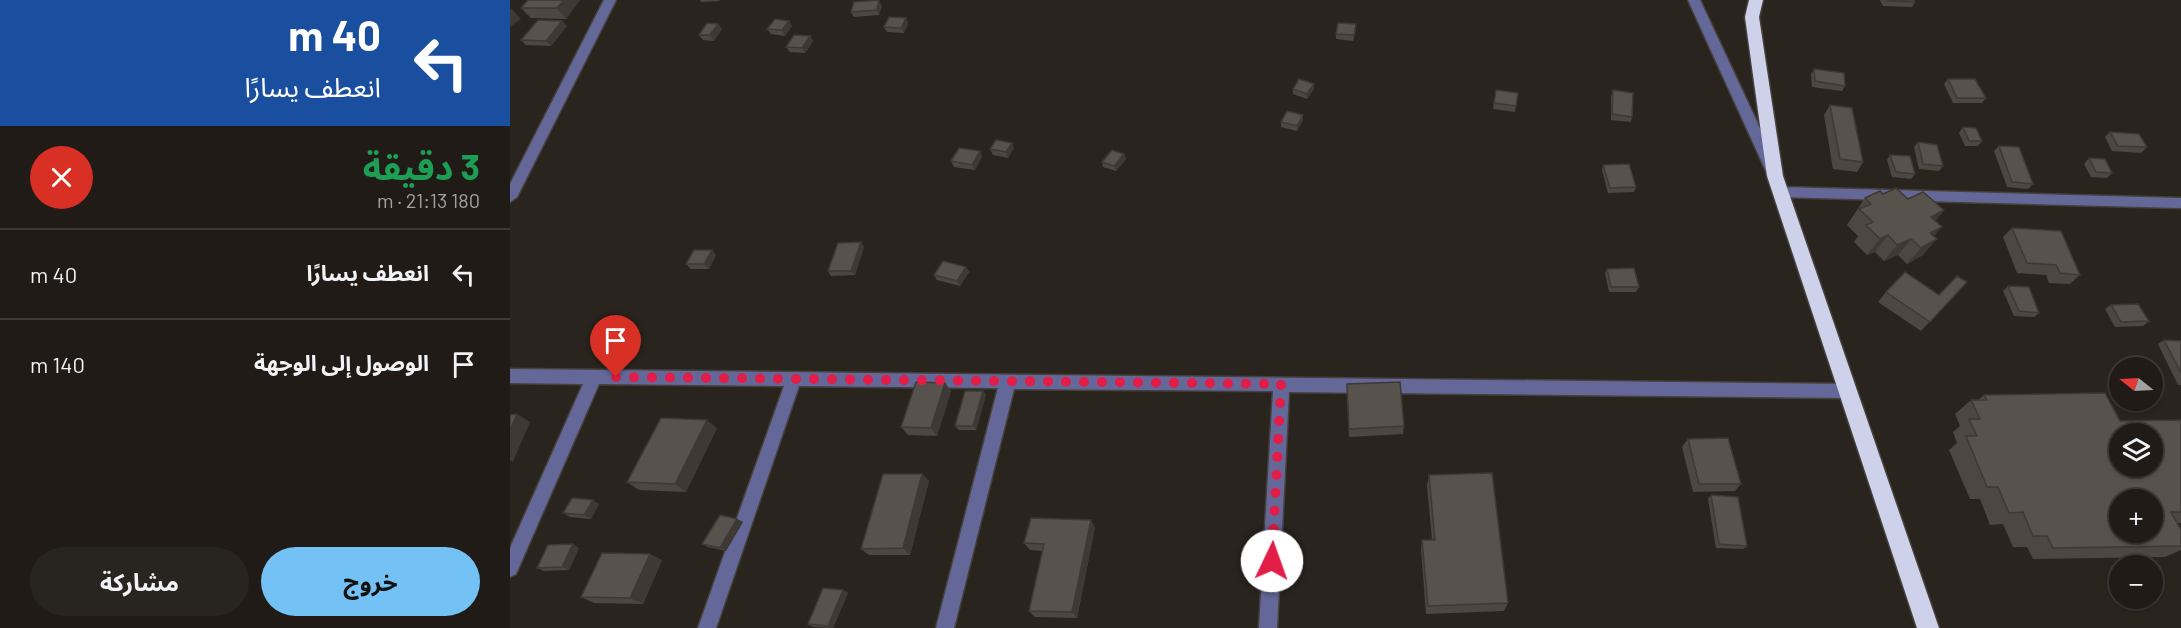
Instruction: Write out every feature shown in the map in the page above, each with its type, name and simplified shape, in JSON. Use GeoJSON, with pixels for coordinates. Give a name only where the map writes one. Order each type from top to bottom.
{"type":"FeatureCollection","features":[{"type":"Feature","properties":{"kind":"highway"},"geometry":{"type":"LineString","coordinates":[[1756,0],[1752,17],[1777,184],[1928,628]]}},
{"type":"Feature","properties":{"kind":"street"},"geometry":{"type":"LineString","coordinates":[[510,197],[610,0]]}},
{"type":"Feature","properties":{"kind":"street"},"geometry":{"type":"LineString","coordinates":[[1694,0],[1777,184],[2181,203]]}},
{"type":"Feature","properties":{"kind":"street"},"geometry":{"type":"LineString","coordinates":[[510,376],[1848,391]]}},
{"type":"Feature","properties":{"kind":"street"},"geometry":{"type":"LineString","coordinates":[[510,568],[594,377]]}},
{"type":"Feature","properties":{"kind":"street"},"geometry":{"type":"LineString","coordinates":[[707,628],[794,379]]}},
{"type":"Feature","properties":{"kind":"street"},"geometry":{"type":"LineString","coordinates":[[945,628],[1008,381]]}},
{"type":"Feature","properties":{"kind":"street"},"geometry":{"type":"LineString","coordinates":[[1268,628],[1281,384]]}},
{"type":"Feature","properties":{"kind":"building"},"geometry":{"type":"Polygon","coordinates":[[[528,0],[564,0],[557,8],[521,8],[528,0]]]}},
{"type":"Feature","properties":{"kind":"building"},"geometry":{"type":"Polygon","coordinates":[[[879,0],[877,10],[851,12],[854,2],[879,0]]]}},
{"type":"Feature","properties":{"kind":"building"},"geometry":{"type":"Polygon","coordinates":[[[1914,0],[1915,2],[1886,1],[1914,0]]]}},
{"type":"Feature","properties":{"kind":"building"},"geometry":{"type":"Polygon","coordinates":[[[889,17],[906,18],[901,28],[884,27],[889,17]]]}},
{"type":"Feature","properties":{"kind":"building"},"geometry":{"type":"Polygon","coordinates":[[[775,19],[789,21],[782,30],[767,29],[775,19]]]}},
{"type":"Feature","properties":{"kind":"building"},"geometry":{"type":"Polygon","coordinates":[[[538,20],[562,21],[546,41],[521,40],[538,20]]]}},
{"type":"Feature","properties":{"kind":"building"},"geometry":{"type":"Polygon","coordinates":[[[707,23],[718,24],[710,35],[699,35],[707,23]]]}},
{"type":"Feature","properties":{"kind":"building"},"geometry":{"type":"Polygon","coordinates":[[[1338,23],[1356,24],[1354,35],[1336,34],[1338,23]]]}},
{"type":"Feature","properties":{"kind":"building"},"geometry":{"type":"Polygon","coordinates":[[[794,35],[810,36],[802,48],[786,47],[794,35]]]}},
{"type":"Feature","properties":{"kind":"building"},"geometry":{"type":"Polygon","coordinates":[[[1814,69],[1844,73],[1845,86],[1815,81],[1814,69]]]}},
{"type":"Feature","properties":{"kind":"building"},"geometry":{"type":"Polygon","coordinates":[[[1299,79],[1314,84],[1307,94],[1293,89],[1299,79]]]}},
{"type":"Feature","properties":{"kind":"building"},"geometry":{"type":"Polygon","coordinates":[[[1948,79],[1975,79],[1986,98],[1957,98],[1948,79]]]}},
{"type":"Feature","properties":{"kind":"building"},"geometry":{"type":"Polygon","coordinates":[[[1496,90],[1518,93],[1516,106],[1494,103],[1496,90]]]}},
{"type":"Feature","properties":{"kind":"building"},"geometry":{"type":"Polygon","coordinates":[[[1613,90],[1633,93],[1632,117],[1612,114],[1613,90]]]}},
{"type":"Feature","properties":{"kind":"building"},"geometry":{"type":"Polygon","coordinates":[[[1830,105],[1852,108],[1863,162],[1840,159],[1830,105]]]}},
{"type":"Feature","properties":{"kind":"building"},"geometry":{"type":"Polygon","coordinates":[[[1287,111],[1303,115],[1297,126],[1281,122],[1287,111]]]}},
{"type":"Feature","properties":{"kind":"building"},"geometry":{"type":"Polygon","coordinates":[[[1963,127],[1976,128],[1982,141],[1969,141],[1963,127]]]}},
{"type":"Feature","properties":{"kind":"building"},"geometry":{"type":"Polygon","coordinates":[[[2110,132],[2139,134],[2147,147],[2118,146],[2110,132]]]}},
{"type":"Feature","properties":{"kind":"building"},"geometry":{"type":"Polygon","coordinates":[[[996,140],[1012,143],[1006,152],[990,149],[996,140]]]}},
{"type":"Feature","properties":{"kind":"building"},"geometry":{"type":"Polygon","coordinates":[[[1918,142],[1937,145],[1943,166],[1923,164],[1918,142]]]}},
{"type":"Feature","properties":{"kind":"building"},"geometry":{"type":"Polygon","coordinates":[[[1999,146],[2019,147],[2033,184],[2012,182],[1999,146]]]}},
{"type":"Feature","properties":{"kind":"building"},"geometry":{"type":"Polygon","coordinates":[[[959,148],[980,151],[972,165],[951,161],[959,148]]]}},
{"type":"Feature","properties":{"kind":"building"},"geometry":{"type":"Polygon","coordinates":[[[1112,150],[1124,154],[1114,166],[1102,162],[1112,150]]]}},
{"type":"Feature","properties":{"kind":"building"},"geometry":{"type":"Polygon","coordinates":[[[1890,155],[1910,156],[1915,174],[1896,172],[1890,155]]]}},
{"type":"Feature","properties":{"kind":"building"},"geometry":{"type":"Polygon","coordinates":[[[2089,158],[2105,159],[2112,173],[2096,172],[2089,158]]]}},
{"type":"Feature","properties":{"kind":"building"},"geometry":{"type":"Polygon","coordinates":[[[1629,164],[1636,187],[1610,188],[1603,165],[1629,164]]]}},
{"type":"Feature","properties":{"kind":"building"},"geometry":{"type":"Polygon","coordinates":[[[1896,188],[1908,199],[1923,192],[1944,210],[1931,217],[1942,227],[1930,233],[1937,239],[1921,248],[1911,239],[1897,245],[1888,235],[1880,239],[1866,225],[1873,222],[1859,209],[1871,204],[1865,198],[1880,191],[1883,194],[1896,188]]]}},
{"type":"Feature","properties":{"kind":"building"},"geometry":{"type":"Polygon","coordinates":[[[2012,228],[2061,231],[2080,275],[2060,273],[2056,265],[2027,263],[2012,228]]]}},
{"type":"Feature","properties":{"kind":"building"},"geometry":{"type":"Polygon","coordinates":[[[861,242],[851,271],[828,271],[838,243],[861,242]]]}},
{"type":"Feature","properties":{"kind":"building"},"geometry":{"type":"Polygon","coordinates":[[[694,250],[712,250],[704,264],[686,264],[694,250]]]}},
{"type":"Feature","properties":{"kind":"building"},"geometry":{"type":"Polygon","coordinates":[[[943,261],[966,267],[957,281],[934,275],[943,261]]]}},
{"type":"Feature","properties":{"kind":"building"},"geometry":{"type":"Polygon","coordinates":[[[1634,268],[1639,287],[1611,287],[1607,269],[1634,268]]]}},
{"type":"Feature","properties":{"kind":"building"},"geometry":{"type":"Polygon","coordinates":[[[1905,272],[1939,295],[1957,276],[1967,282],[1930,322],[1886,292],[1905,272]]]}},
{"type":"Feature","properties":{"kind":"building"},"geometry":{"type":"Polygon","coordinates":[[[2008,286],[2029,287],[2039,313],[2019,311],[2008,286]]]}},
{"type":"Feature","properties":{"kind":"building"},"geometry":{"type":"Polygon","coordinates":[[[2138,304],[2149,321],[2121,322],[2111,305],[2138,304]]]}},
{"type":"Feature","properties":{"kind":"building"},"geometry":{"type":"Polygon","coordinates":[[[2164,340],[2181,341],[2181,373],[2164,340]]]}},
{"type":"Feature","properties":{"kind":"building"},"geometry":{"type":"Polygon","coordinates":[[[916,382],[945,383],[931,428],[901,427],[916,382]]]}},
{"type":"Feature","properties":{"kind":"building"},"geometry":{"type":"Polygon","coordinates":[[[1400,382],[1404,426],[1349,429],[1347,384],[1400,382]]]}},
{"type":"Feature","properties":{"kind":"building"},"geometry":{"type":"Polygon","coordinates":[[[965,391],[983,391],[973,426],[955,426],[965,391]]]}},
{"type":"Feature","properties":{"kind":"building"},"geometry":{"type":"Polygon","coordinates":[[[2105,393],[2109,400],[2109,411],[2115,411],[2120,421],[2181,420],[2181,512],[2171,512],[2181,530],[2181,546],[2053,548],[2047,536],[2033,536],[2023,512],[2009,513],[1998,487],[1987,487],[1966,436],[1977,436],[1969,419],[1980,419],[1971,400],[1987,400],[1984,395],[2105,393]]]}},
{"type":"Feature","properties":{"kind":"building"},"geometry":{"type":"Polygon","coordinates":[[[517,414],[510,430],[510,415],[517,414]]]}},
{"type":"Feature","properties":{"kind":"building"},"geometry":{"type":"Polygon","coordinates":[[[661,418],[707,420],[675,484],[627,482],[661,418]]]}},
{"type":"Feature","properties":{"kind":"building"},"geometry":{"type":"Polygon","coordinates":[[[1728,438],[1741,484],[1699,484],[1688,439],[1728,438]]]}},
{"type":"Feature","properties":{"kind":"building"},"geometry":{"type":"Polygon","coordinates":[[[1492,473],[1508,603],[1428,606],[1422,540],[1435,540],[1429,475],[1492,473]]]}},
{"type":"Feature","properties":{"kind":"building"},"geometry":{"type":"Polygon","coordinates":[[[883,474],[922,474],[903,548],[861,549],[883,474]]]}},
{"type":"Feature","properties":{"kind":"building"},"geometry":{"type":"Polygon","coordinates":[[[1711,495],[1738,497],[1747,546],[1719,544],[1711,495]]]}},
{"type":"Feature","properties":{"kind":"building"},"geometry":{"type":"Polygon","coordinates":[[[572,498],[593,500],[584,515],[563,513],[572,498]]]}},
{"type":"Feature","properties":{"kind":"building"},"geometry":{"type":"Polygon","coordinates":[[[720,515],[737,519],[720,548],[702,544],[720,515]]]}},
{"type":"Feature","properties":{"kind":"building"},"geometry":{"type":"Polygon","coordinates":[[[1031,518],[1091,520],[1072,612],[1029,611],[1044,544],[1024,543],[1031,518]]]}},
{"type":"Feature","properties":{"kind":"building"},"geometry":{"type":"Polygon","coordinates":[[[573,544],[562,567],[537,568],[548,545],[573,544]]]}},
{"type":"Feature","properties":{"kind":"building"},"geometry":{"type":"Polygon","coordinates":[[[602,553],[650,554],[630,598],[581,597],[602,553]]]}},
{"type":"Feature","properties":{"kind":"building"},"geometry":{"type":"Polygon","coordinates":[[[823,588],[843,590],[828,626],[808,624],[823,588]]]}},
{"type":"Feature","properties":{"kind":"route"},"geometry":{"type":"LineString","coordinates":[[616,377],[1281,384],[1272,561]]}}]}
